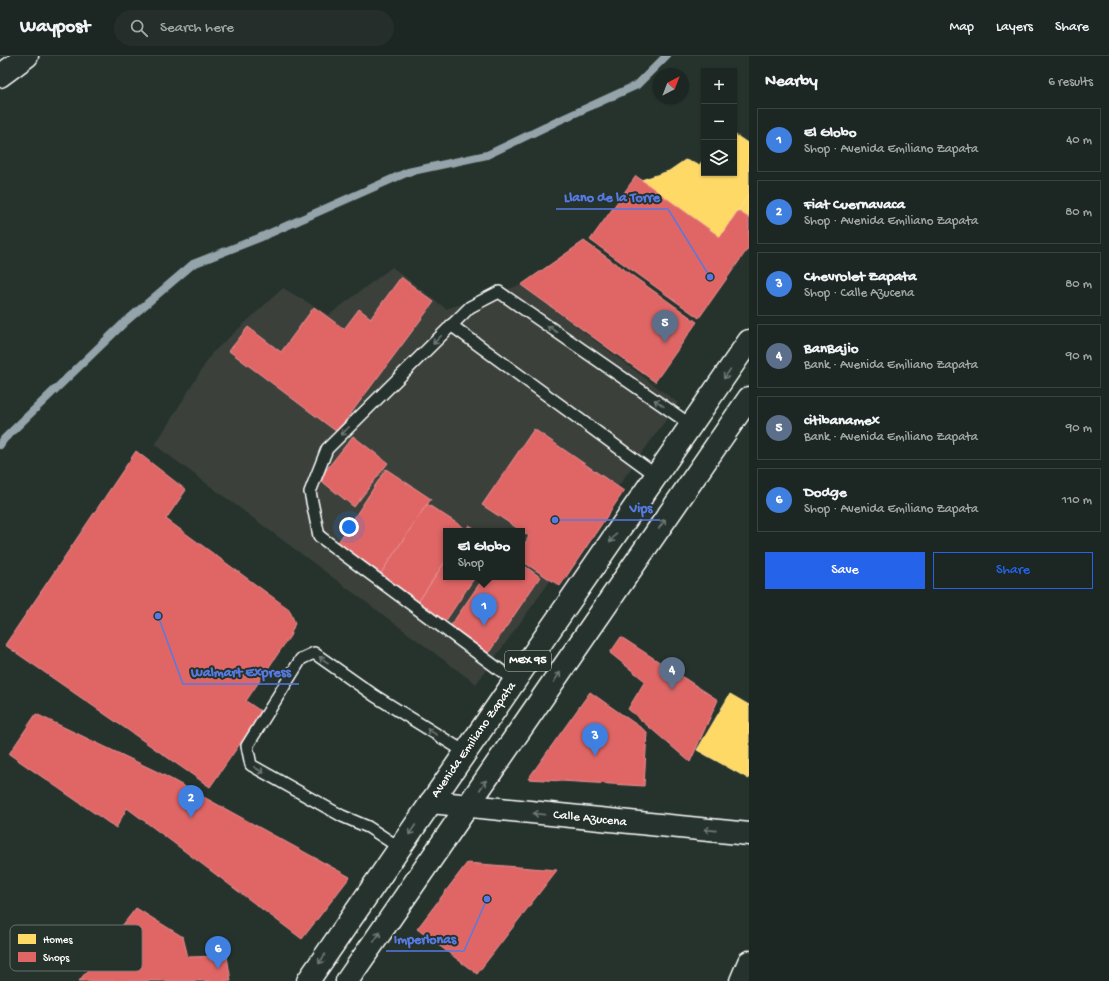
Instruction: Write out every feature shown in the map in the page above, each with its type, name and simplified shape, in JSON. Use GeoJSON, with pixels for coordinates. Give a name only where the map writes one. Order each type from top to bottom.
{"type":"FeatureCollection","features":[{"type":"Feature","properties":{"kind":"main road"},"geometry":{"type":"LineString","coordinates":[[0,76],[27,56]]}},
{"type":"Feature","properties":{"kind":"main road","name":"Avenida Emiliano Zapata"},"geometry":{"type":"LineString","coordinates":[[308,981],[749,342]]}},
{"type":"Feature","properties":{"kind":"main road","name":"MEX 95"},"geometry":{"type":"LineString","coordinates":[[347,981],[749,398]]}},
{"type":"Feature","properties":{"kind":"main road","name":"Calle Azucena"},"geometry":{"type":"LineString","coordinates":[[431,802],[468,807],[749,834]]}},
{"type":"Feature","properties":{"kind":"main road"},"geometry":{"type":"LineString","coordinates":[[336,940],[364,956]]}},
{"type":"Feature","properties":{"kind":"main road"},"geometry":{"type":"LineString","coordinates":[[742,981],[749,962]]}},
{"type":"Feature","properties":{"kind":"lane"},"geometry":{"type":"LineString","coordinates":[[514,681],[319,536],[310,492],[327,449],[470,306],[500,292],[691,425]]}},
{"type":"Feature","properties":{"kind":"lane"},"geometry":{"type":"LineString","coordinates":[[451,325],[657,476]]}},
{"type":"Feature","properties":{"kind":"lane"},"geometry":{"type":"LineString","coordinates":[[400,848],[368,827],[342,816],[251,765],[247,746],[301,659],[314,653],[375,696],[466,752]]}},
{"type":"Feature","properties":{"kind":"shaded area"},"geometry":{"type":"Polygon","coordinates":[[[392,267],[446,309],[521,285],[678,403],[476,684],[155,445],[212,353],[283,288],[329,315],[392,267]]]}},
{"type":"Feature","properties":{"kind":"building: Homes"},"geometry":{"type":"Polygon","coordinates":[[[737,136],[749,144],[749,194],[720,237],[641,180],[669,171],[685,160],[699,165],[701,163],[701,176],[737,176],[737,136]]]}},
{"type":"Feature","properties":{"kind":"building: Homes"},"geometry":{"type":"Polygon","coordinates":[[[749,194],[749,218],[738,211],[749,194]]]}},
{"type":"Feature","properties":{"kind":"building: Homes"},"geometry":{"type":"Polygon","coordinates":[[[730,694],[749,705],[749,779],[697,750],[730,694]]]}},
{"type":"Feature","properties":{"kind":"building: Shops"},"geometry":{"type":"Polygon","coordinates":[[[636,176],[720,237],[738,211],[749,218],[749,247],[699,318],[590,240],[636,176]]]}},
{"type":"Feature","properties":{"kind":"building: Shops"},"geometry":{"type":"Polygon","coordinates":[[[584,241],[697,322],[655,382],[521,285],[584,241]]]}},
{"type":"Feature","properties":{"kind":"building: Shops"},"geometry":{"type":"Polygon","coordinates":[[[401,277],[434,302],[337,432],[229,351],[248,327],[281,352],[314,307],[344,329],[359,309],[371,318],[401,277]]]}},
{"type":"Feature","properties":{"kind":"building: Shops"},"geometry":{"type":"Polygon","coordinates":[[[534,429],[624,491],[560,586],[525,563],[525,543],[529,536],[525,533],[525,528],[517,528],[482,505],[534,429]]]}},
{"type":"Feature","properties":{"kind":"building: Shops"},"geometry":{"type":"Polygon","coordinates":[[[353,436],[388,463],[354,507],[319,479],[353,436]]]}},
{"type":"Feature","properties":{"kind":"building: Shops"},"geometry":{"type":"Polygon","coordinates":[[[136,451],[186,490],[166,519],[289,609],[295,623],[290,636],[246,701],[262,712],[210,787],[5,645],[136,451]]]}},
{"type":"Feature","properties":{"kind":"building: Shops"},"geometry":{"type":"Polygon","coordinates":[[[386,469],[431,499],[381,573],[337,544],[386,469]]]}},
{"type":"Feature","properties":{"kind":"building: Shops"},"geometry":{"type":"Polygon","coordinates":[[[427,504],[464,528],[443,528],[443,565],[417,604],[381,573],[427,504]]]}},
{"type":"Feature","properties":{"kind":"building: Shops"},"geometry":{"type":"Polygon","coordinates":[[[469,525],[474,528],[467,528],[469,525]]]}},
{"type":"Feature","properties":{"kind":"building: Shops"},"geometry":{"type":"Polygon","coordinates":[[[443,565],[443,580],[473,580],[445,622],[417,604],[443,565]]]}},
{"type":"Feature","properties":{"kind":"building: Shops"},"geometry":{"type":"Polygon","coordinates":[[[525,566],[540,577],[488,654],[449,628],[482,580],[525,580],[525,566]]]}},
{"type":"Feature","properties":{"kind":"building: Shops"},"geometry":{"type":"Polygon","coordinates":[[[621,637],[718,700],[690,762],[628,709],[645,681],[610,653],[621,637]]]}},
{"type":"Feature","properties":{"kind":"building: Shops"},"geometry":{"type":"Polygon","coordinates":[[[590,692],[647,732],[644,786],[528,779],[590,692]]]}},
{"type":"Feature","properties":{"kind":"building: Shops"},"geometry":{"type":"Polygon","coordinates":[[[36,714],[158,772],[350,877],[302,939],[127,808],[116,828],[9,754],[36,714]]]}},
{"type":"Feature","properties":{"kind":"building: Shops"},"geometry":{"type":"Polygon","coordinates":[[[467,863],[557,870],[477,974],[417,929],[467,863]]]}},
{"type":"Feature","properties":{"kind":"building: Shops"},"geometry":{"type":"Polygon","coordinates":[[[136,908],[183,937],[188,957],[227,956],[231,981],[79,981],[87,971],[142,971],[142,925],[123,925],[136,908]]]}},
{"type":"Feature","properties":{"kind":"waterway"},"geometry":{"type":"LineString","coordinates":[[0,445],[4,439],[124,323],[193,264],[259,238],[408,172],[487,155],[637,85],[666,56]]}},
{"type":"Feature","properties":{"kind":"place","name":"Llano de la Torre"},"geometry":{"type":"Point","coordinates":[710,277]}},
{"type":"Feature","properties":{"kind":"place","name":"citibanamex"},"geometry":{"type":"Point","coordinates":[665,343]}},
{"type":"Feature","properties":{"kind":"place","name":"Vips"},"geometry":{"type":"Point","coordinates":[555,520]}},
{"type":"Feature","properties":{"kind":"place","name":"Walmart Express"},"geometry":{"type":"Point","coordinates":[158,616]}},
{"type":"Feature","properties":{"kind":"place","name":"El Globo"},"geometry":{"type":"Point","coordinates":[484,626]}},
{"type":"Feature","properties":{"kind":"place","name":"BanBajio"},"geometry":{"type":"Point","coordinates":[672,690]}},
{"type":"Feature","properties":{"kind":"place","name":"Chevrolet Zapata"},"geometry":{"type":"Point","coordinates":[595,756]}},
{"type":"Feature","properties":{"kind":"place","name":"Fiat Cuernavaca"},"geometry":{"type":"Point","coordinates":[191,818]}},
{"type":"Feature","properties":{"kind":"place","name":"Imperlonas"},"geometry":{"type":"Point","coordinates":[487,899]}},
{"type":"Feature","properties":{"kind":"place","name":"Dodge"},"geometry":{"type":"Point","coordinates":[218,969]}}]}
